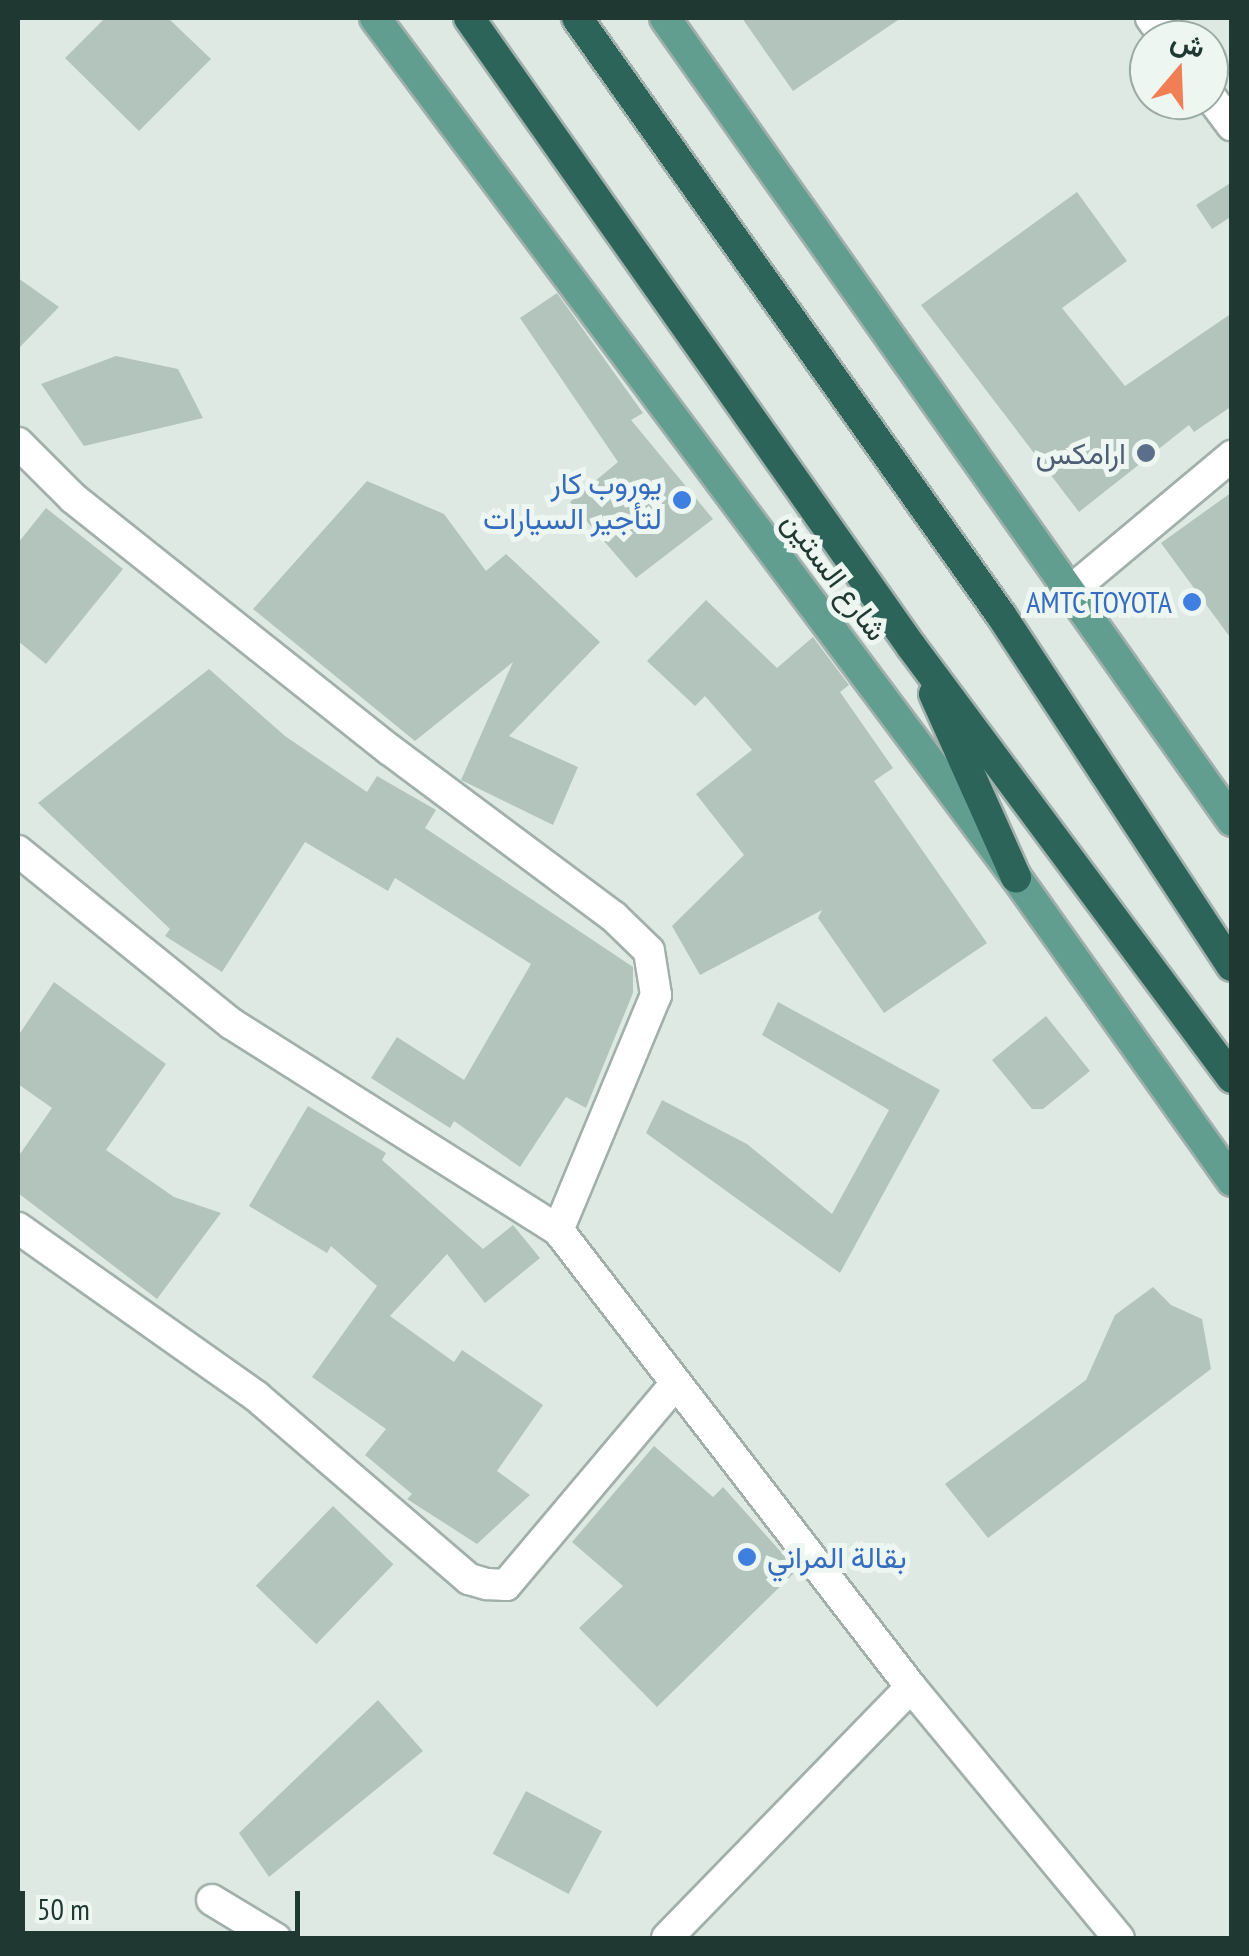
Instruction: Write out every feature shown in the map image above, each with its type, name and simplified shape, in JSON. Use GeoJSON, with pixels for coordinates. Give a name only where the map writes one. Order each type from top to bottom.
{"type":"FeatureCollection","features":[{"type":"Feature","properties":{"kind":"highway","name":"شارع الستين"},"geometry":{"type":"LineString","coordinates":[[469,18],[911,646],[1232,1078]]}},
{"type":"Feature","properties":{"kind":"highway"},"geometry":{"type":"LineString","coordinates":[[577,18],[1001,615],[1232,966]]}},
{"type":"Feature","properties":{"kind":"highway"},"geometry":{"type":"LineString","coordinates":[[911,646],[1016,877]]}},
{"type":"Feature","properties":{"kind":"main road","name":"شارع الستين"},"geometry":{"type":"LineString","coordinates":[[375,18],[1016,877],[1232,1181]]}},
{"type":"Feature","properties":{"kind":"main road"},"geometry":{"type":"LineString","coordinates":[[665,18],[1232,821]]}},
{"type":"Feature","properties":{"kind":"street"},"geometry":{"type":"LineString","coordinates":[[18,443],[73,498],[390,750],[613,916],[649,951],[656,995],[558,1230]]}},
{"type":"Feature","properties":{"kind":"street"},"geometry":{"type":"LineString","coordinates":[[1068,593],[1232,456]]}},
{"type":"Feature","properties":{"kind":"street"},"geometry":{"type":"LineString","coordinates":[[18,851],[232,1024],[558,1230],[911,1687],[1118,1938]]}},
{"type":"Feature","properties":{"kind":"street"},"geometry":{"type":"LineString","coordinates":[[18,1228],[256,1396],[469,1579],[487,1584],[506,1585],[676,1384]]}},
{"type":"Feature","properties":{"kind":"street"},"geometry":{"type":"LineString","coordinates":[[667,1938],[911,1687]]}},
{"type":"Feature","properties":{"kind":"street"},"geometry":{"type":"LineString","coordinates":[[212,1900],[275,1938]]}},
{"type":"Feature","properties":{"kind":"building"},"geometry":{"type":"Polygon","coordinates":[[[105,18],[168,18],[211,59],[139,131],[65,58],[105,18]]]}},
{"type":"Feature","properties":{"kind":"building"},"geometry":{"type":"Polygon","coordinates":[[[742,18],[901,18],[793,91],[742,18]]]}},
{"type":"Feature","properties":{"kind":"building"},"geometry":{"type":"Polygon","coordinates":[[[1232,182],[1232,216],[1212,229],[1196,205],[1232,182]]]}},
{"type":"Feature","properties":{"kind":"building"},"geometry":{"type":"Polygon","coordinates":[[[1077,192],[1127,261],[1062,308],[1125,386],[1232,313],[1232,406],[1194,432],[1189,425],[1079,512],[921,305],[1077,192]]]}},
{"type":"Feature","properties":{"kind":"building"},"geometry":{"type":"Polygon","coordinates":[[[18,278],[59,307],[18,349],[18,278]]]}},
{"type":"Feature","properties":{"kind":"building"},"geometry":{"type":"Polygon","coordinates":[[[557,293],[643,413],[631,420],[713,519],[636,578],[570,502],[618,462],[520,318],[557,293]]]}},
{"type":"Feature","properties":{"kind":"building"},"geometry":{"type":"Polygon","coordinates":[[[116,356],[178,369],[203,418],[84,446],[41,384],[116,356]]]}},
{"type":"Feature","properties":{"kind":"building"},"geometry":{"type":"Polygon","coordinates":[[[367,481],[444,514],[486,571],[506,554],[600,642],[509,736],[578,767],[553,825],[461,780],[513,662],[415,741],[253,609],[367,481]]]}},
{"type":"Feature","properties":{"kind":"building"},"geometry":{"type":"Polygon","coordinates":[[[1232,492],[1232,640],[1161,543],[1232,492]]]}},
{"type":"Feature","properties":{"kind":"building"},"geometry":{"type":"Polygon","coordinates":[[[46,508],[123,569],[46,664],[18,641],[18,543],[46,508]]]}},
{"type":"Feature","properties":{"kind":"building"},"geometry":{"type":"Polygon","coordinates":[[[706,600],[777,668],[813,637],[849,685],[840,692],[893,768],[874,781],[987,943],[884,1013],[818,918],[822,910],[700,975],[672,926],[744,855],[696,794],[752,750],[705,696],[695,706],[647,661],[706,600]]]}},
{"type":"Feature","properties":{"kind":"building"},"geometry":{"type":"Polygon","coordinates":[[[209,669],[285,736],[367,792],[377,776],[436,810],[425,828],[633,967],[633,993],[586,1108],[566,1097],[520,1167],[454,1121],[450,1128],[371,1078],[397,1037],[464,1080],[531,964],[395,878],[388,891],[305,842],[222,972],[165,936],[170,929],[38,803],[209,669]]]}},
{"type":"Feature","properties":{"kind":"building"},"geometry":{"type":"Polygon","coordinates":[[[54,982],[166,1064],[106,1150],[174,1197],[221,1213],[157,1299],[18,1193],[18,1157],[52,1108],[18,1084],[18,1036],[54,982]]]}},
{"type":"Feature","properties":{"kind":"building"},"geometry":{"type":"Polygon","coordinates":[[[778,1002],[940,1090],[840,1273],[646,1133],[662,1100],[747,1144],[832,1214],[889,1110],[762,1035],[778,1002]]]}},
{"type":"Feature","properties":{"kind":"building"},"geometry":{"type":"Polygon","coordinates":[[[1046,1016],[1090,1071],[1043,1109],[1032,1109],[992,1060],[1046,1016]]]}},
{"type":"Feature","properties":{"kind":"building"},"geometry":{"type":"Polygon","coordinates":[[[308,1106],[386,1153],[382,1160],[483,1249],[513,1225],[540,1258],[485,1303],[447,1254],[390,1316],[454,1362],[462,1350],[543,1405],[497,1471],[530,1495],[477,1544],[407,1499],[412,1494],[365,1455],[386,1429],[312,1377],[377,1286],[331,1246],[327,1253],[249,1206],[308,1106]]]}},
{"type":"Feature","properties":{"kind":"building"},"geometry":{"type":"Polygon","coordinates":[[[1153,1287],[1171,1305],[1202,1319],[1211,1369],[988,1538],[945,1484],[1086,1380],[1115,1315],[1153,1287]]]}},
{"type":"Feature","properties":{"kind":"building"},"geometry":{"type":"Polygon","coordinates":[[[654,1446],[713,1497],[723,1487],[797,1570],[657,1707],[579,1628],[623,1586],[572,1542],[654,1446]]]}},
{"type":"Feature","properties":{"kind":"building"},"geometry":{"type":"Polygon","coordinates":[[[333,1506],[393,1564],[316,1644],[256,1586],[333,1506]]]}},
{"type":"Feature","properties":{"kind":"building"},"geometry":{"type":"Polygon","coordinates":[[[378,1700],[423,1751],[269,1877],[239,1833],[378,1700]]]}},
{"type":"Feature","properties":{"kind":"building"},"geometry":{"type":"Polygon","coordinates":[[[526,1791],[602,1831],[569,1894],[493,1854],[526,1791]]]}},
{"type":"Feature","properties":{"kind":"place","name":"ارامكس"},"geometry":{"type":"Point","coordinates":[1146,453]}},
{"type":"Feature","properties":{"kind":"place","name":"يوروب كار لتأجير السيارات"},"geometry":{"type":"Point","coordinates":[682,500]}},
{"type":"Feature","properties":{"kind":"place","name":"AMTC TOYOTA"},"geometry":{"type":"Point","coordinates":[1192,602]}},
{"type":"Feature","properties":{"kind":"place","name":"بقالة المراني"},"geometry":{"type":"Point","coordinates":[747,1557]}}]}
